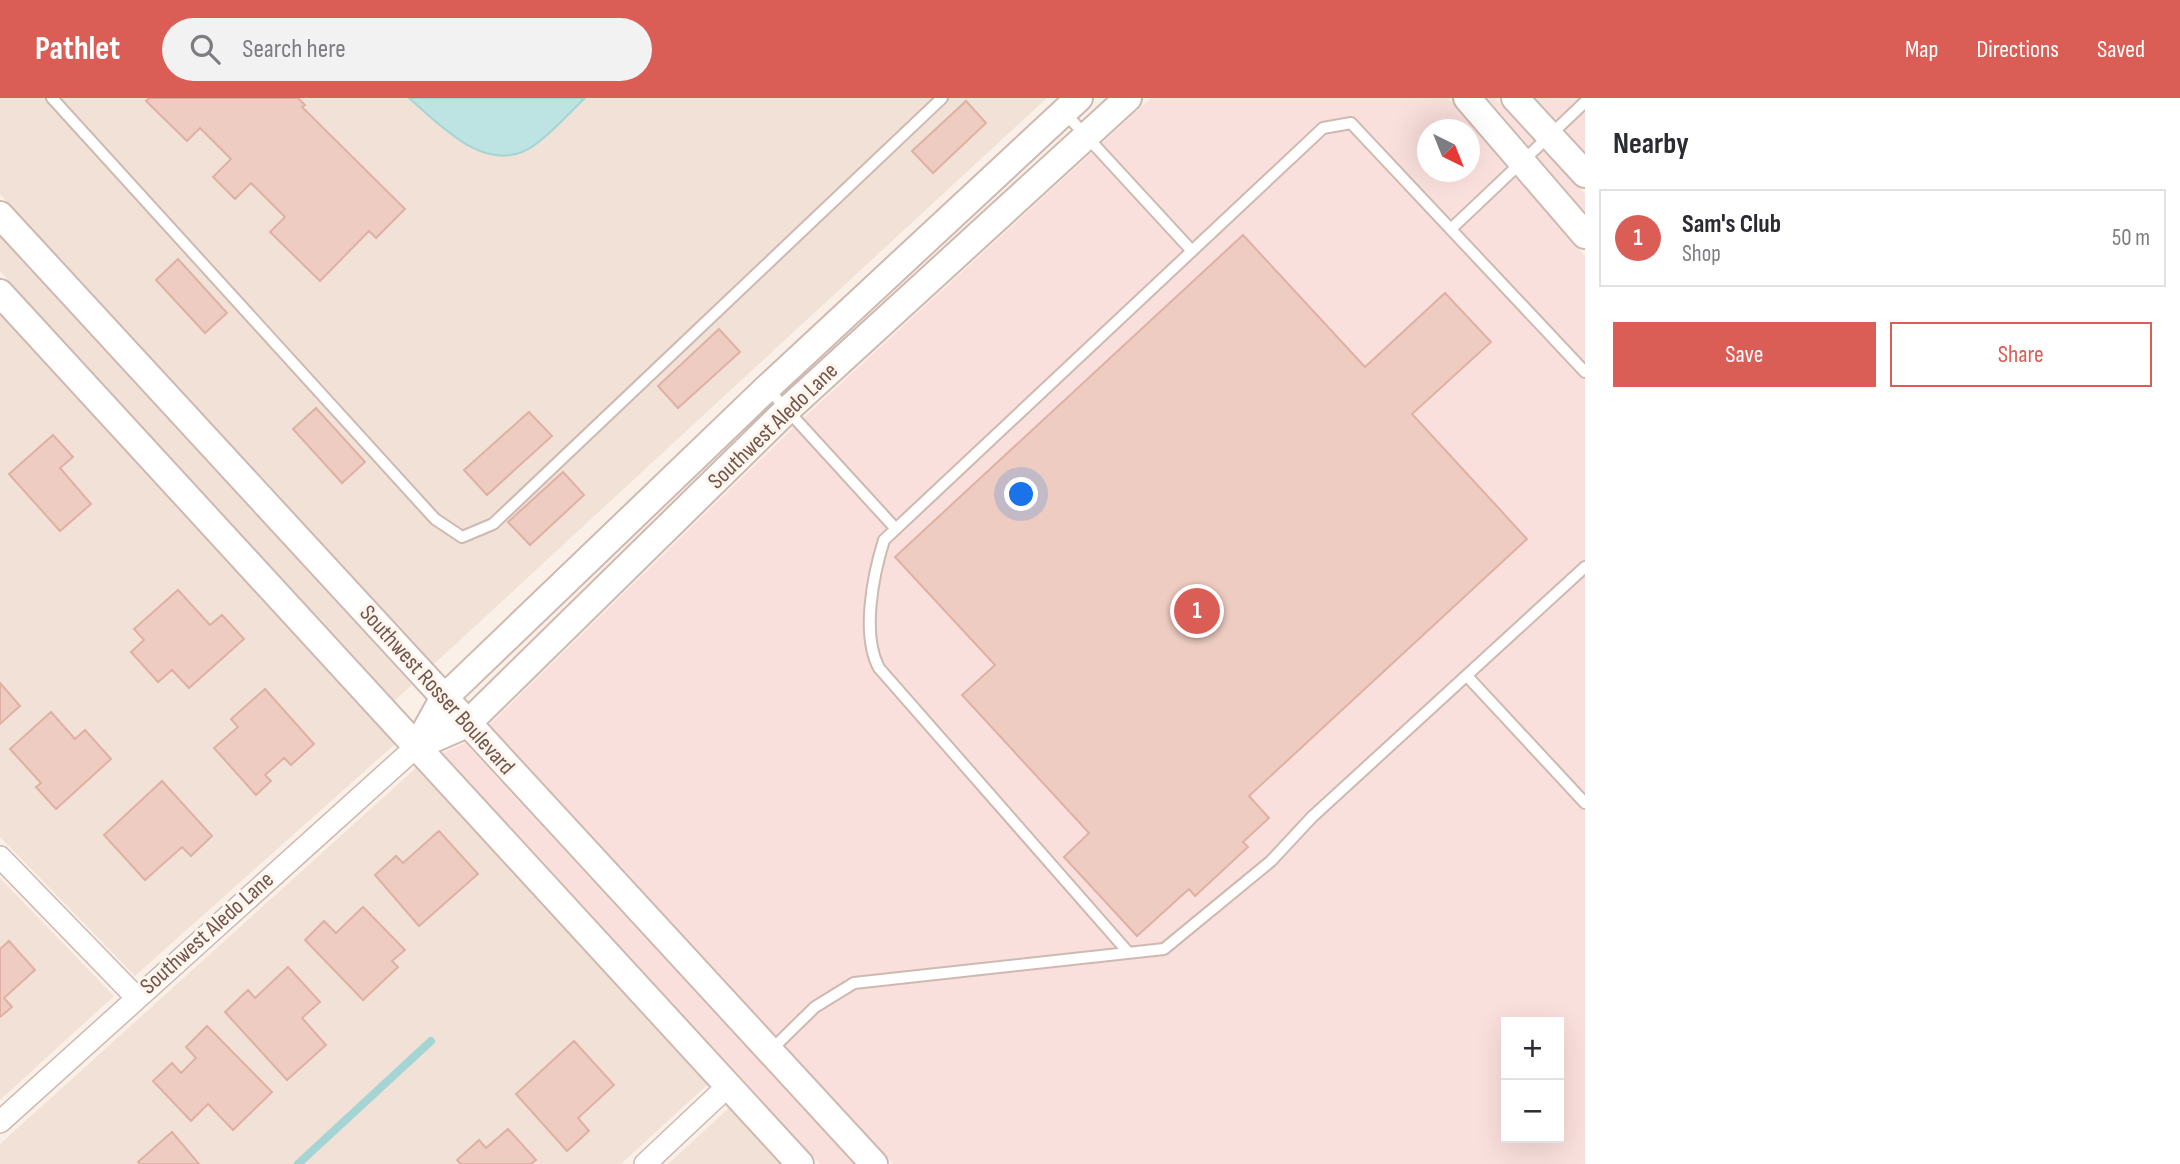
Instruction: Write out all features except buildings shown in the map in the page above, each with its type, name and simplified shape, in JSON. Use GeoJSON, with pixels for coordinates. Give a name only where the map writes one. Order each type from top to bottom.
{"type":"FeatureCollection","features":[{"type":"Feature","properties":{"kind":"street","name":"Southwest Aledo Lane"},"geometry":{"type":"LineString","coordinates":[[0,1122],[417,746],[467,724],[787,410],[1128,98]]}},
{"type":"Feature","properties":{"kind":"street"},"geometry":{"type":"LineString","coordinates":[[1467,98],[1585,235]]}},
{"type":"Feature","properties":{"kind":"street"},"geometry":{"type":"LineString","coordinates":[[1515,98],[1585,174]]}},
{"type":"Feature","properties":{"kind":"street","name":"Southwest Aledo Lane"},"geometry":{"type":"LineString","coordinates":[[417,746],[443,699],[767,387],[1072,105]]}},
{"type":"Feature","properties":{"kind":"street","name":"Southwest Rosser Boulevard"},"geometry":{"type":"LineString","coordinates":[[0,215],[874,1164]]}},
{"type":"Feature","properties":{"kind":"street"},"geometry":{"type":"LineString","coordinates":[[0,293],[800,1164]]}},
{"type":"Feature","properties":{"kind":"street"},"geometry":{"type":"LineString","coordinates":[[0,857],[136,997]]}},
{"type":"Feature","properties":{"kind":"street"},"geometry":{"type":"LineString","coordinates":[[645,1164],[728,1086]]}},
{"type":"Feature","properties":{"kind":"lane"},"geometry":{"type":"LineString","coordinates":[[52,98],[435,519],[462,537],[493,524],[942,98]]}},
{"type":"Feature","properties":{"kind":"lane"},"geometry":{"type":"LineString","coordinates":[[1451,228],[1585,102]]}},
{"type":"Feature","properties":{"kind":"lane"},"geometry":{"type":"LineString","coordinates":[[1072,105],[1086,136],[1192,251]]}},
{"type":"Feature","properties":{"kind":"lane"},"geometry":{"type":"LineString","coordinates":[[1128,952],[879,668],[869,650],[874,571],[884,540],[1323,128],[1351,123],[1585,372]]}},
{"type":"Feature","properties":{"kind":"lane"},"geometry":{"type":"LineString","coordinates":[[767,387],[896,528]]}},
{"type":"Feature","properties":{"kind":"lane"},"geometry":{"type":"LineString","coordinates":[[770,1051],[816,1007],[854,983],[1164,949],[1271,861],[1311,817],[1585,567]]}},
{"type":"Feature","properties":{"kind":"lane"},"geometry":{"type":"LineString","coordinates":[[1467,676],[1585,803]]}},
{"type":"Feature","properties":{"kind":"shaded area"},"geometry":{"type":"Polygon","coordinates":[[[0,98],[1047,98],[433,665],[0,194],[0,98]]]}},
{"type":"Feature","properties":{"kind":"shaded area"},"geometry":{"type":"Polygon","coordinates":[[[1151,98],[1448,98],[1466,119],[1417,119],[1417,182],[1480,182],[1480,135],[1585,256],[1585,1164],[893,1164],[488,726],[799,422],[1151,98]]]}},
{"type":"Feature","properties":{"kind":"shaded area"},"geometry":{"type":"Polygon","coordinates":[[[1487,98],[1495,98],[1585,194],[1585,212],[1487,98]]]}},
{"type":"Feature","properties":{"kind":"shaded area"},"geometry":{"type":"Polygon","coordinates":[[[1534,98],[1585,98],[1585,152],[1541,106],[1534,98]]]}},
{"type":"Feature","properties":{"kind":"shaded area"},"geometry":{"type":"Polygon","coordinates":[[[0,236],[412,685],[394,701],[0,271],[0,236]]]}},
{"type":"Feature","properties":{"kind":"shaded area"},"geometry":{"type":"Polygon","coordinates":[[[0,314],[395,744],[135,976],[0,837],[0,314]]]}},
{"type":"Feature","properties":{"kind":"shaded area"},"geometry":{"type":"Polygon","coordinates":[[[465,743],[854,1164],[820,1164],[739,1077],[442,753],[465,743]]]}},
{"type":"Feature","properties":{"kind":"shaded area"},"geometry":{"type":"Polygon","coordinates":[[[417,767],[707,1085],[621,1164],[0,1164],[0,1144],[417,767]]]}},
{"type":"Feature","properties":{"kind":"shaded area"},"geometry":{"type":"Polygon","coordinates":[[[0,878],[114,996],[0,1100],[0,878]]]}},
{"type":"Feature","properties":{"kind":"shaded area"},"geometry":{"type":"Polygon","coordinates":[[[729,1108],[781,1164],[668,1164],[729,1108]]]}},
{"type":"Feature","properties":{"kind":"water"},"geometry":{"type":"Polygon","coordinates":[[[409,98],[585,98],[530,148],[506,156],[475,149],[461,141],[409,98]]]}},
{"type":"Feature","properties":{"kind":"waterway"},"geometry":{"type":"LineString","coordinates":[[298,1164],[431,1041]]}},
{"type":"Feature","properties":{"kind":"place","name":"Sam's Club"},"geometry":{"type":"Point","coordinates":[1197,611]}}]}
